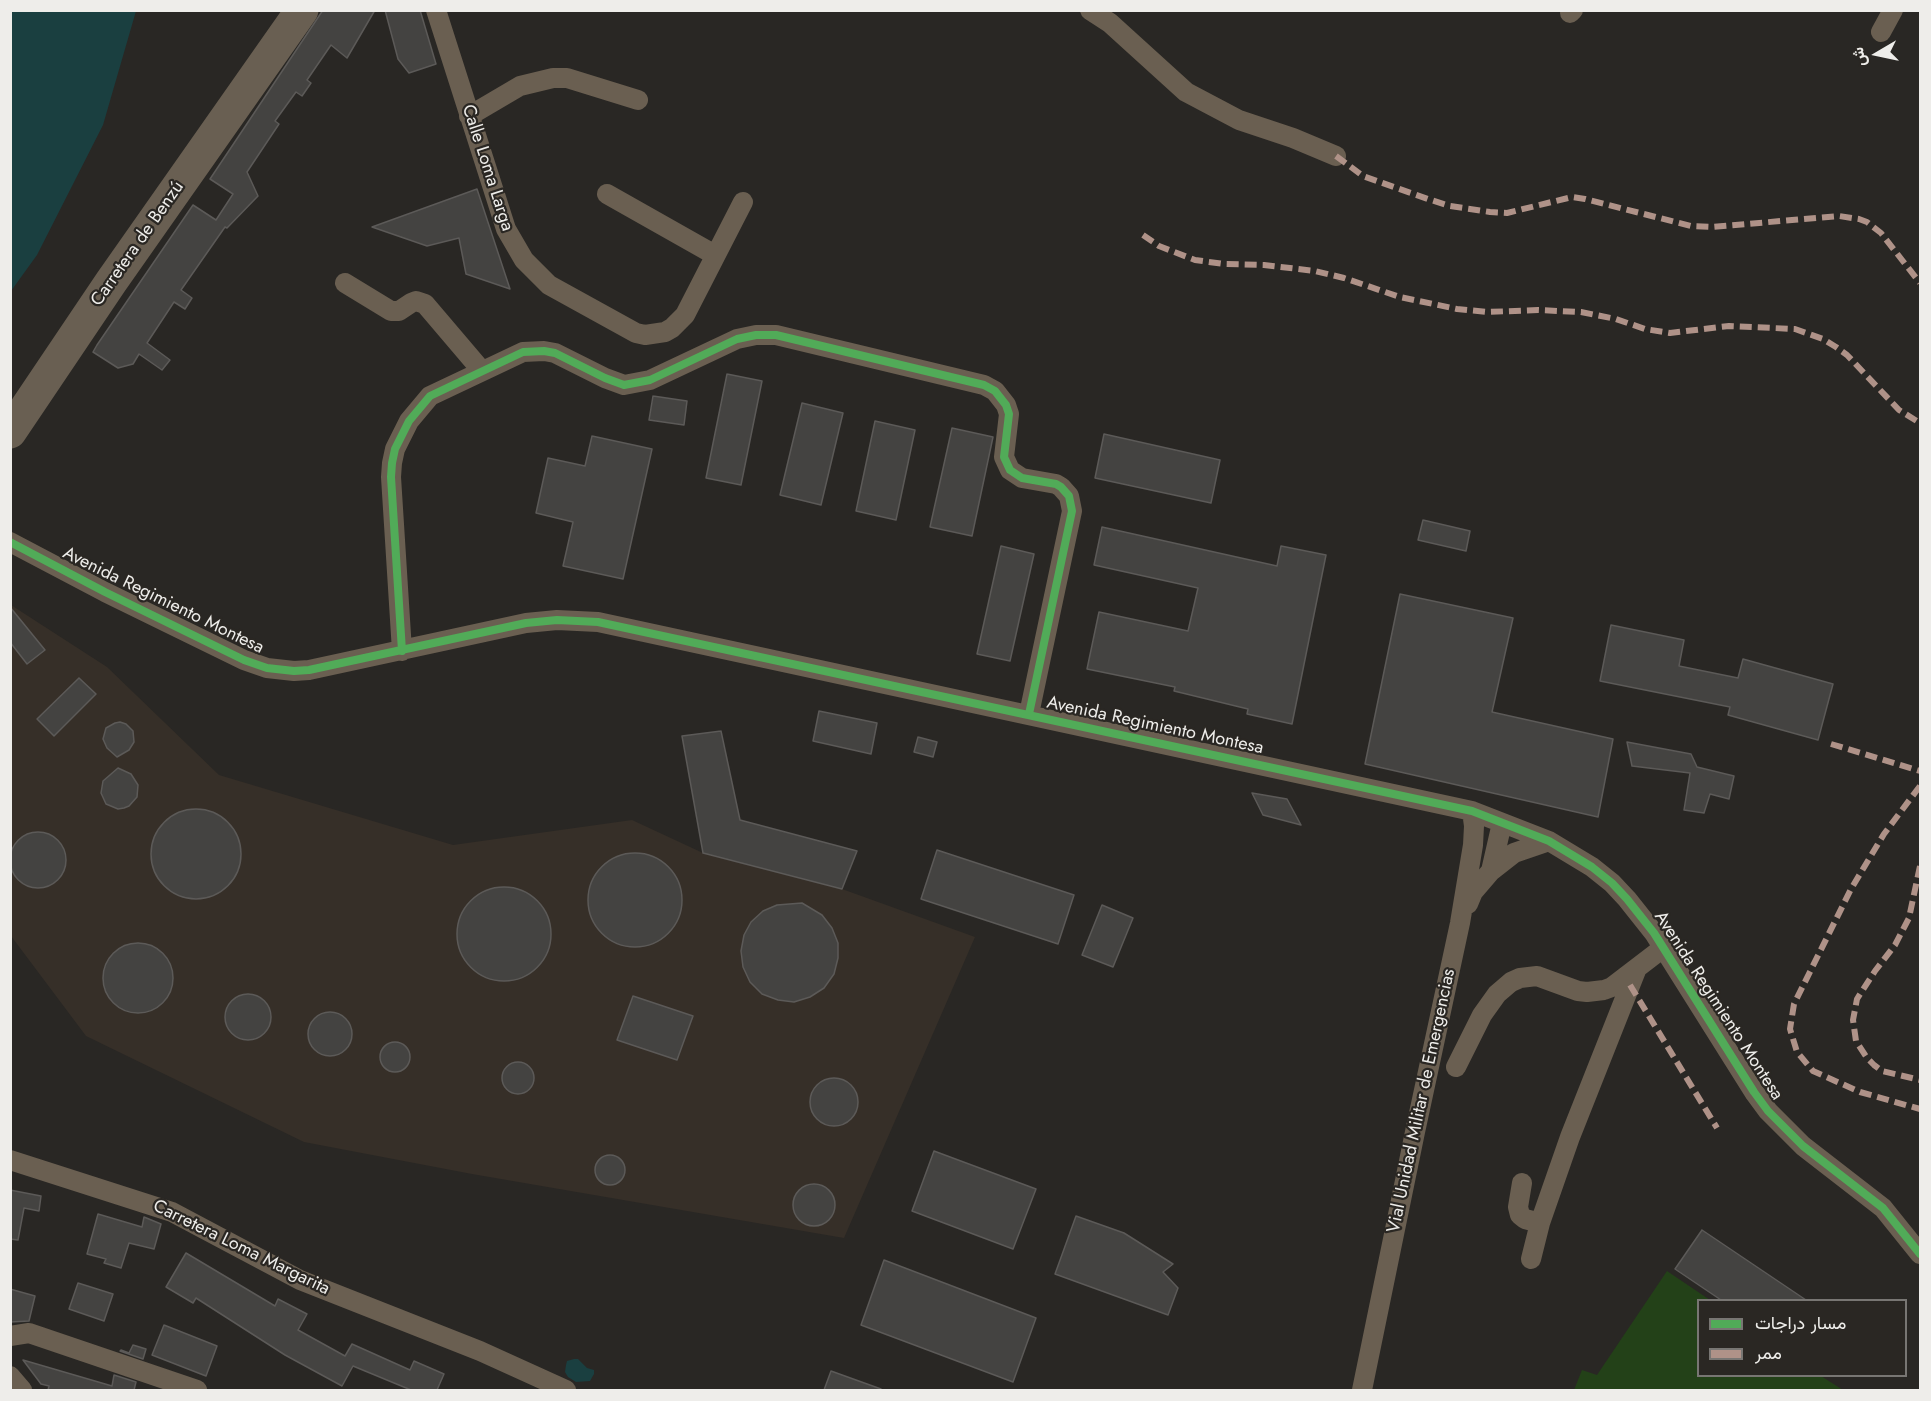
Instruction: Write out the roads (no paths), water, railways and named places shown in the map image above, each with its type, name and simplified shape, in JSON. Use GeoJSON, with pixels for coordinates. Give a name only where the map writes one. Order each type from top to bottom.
{"type":"FeatureCollection","features":[{"type":"Feature","properties":{"kind":"highway","name":"Carretera de Benzú"},"geometry":{"type":"LineString","coordinates":[[10,432],[111,282],[302,10]]}},
{"type":"Feature","properties":{"kind":"street"},"geometry":{"type":"LineString","coordinates":[[269,58],[279,10]]}},
{"type":"Feature","properties":{"kind":"street","name":"Calle Loma Larga"},"geometry":{"type":"LineString","coordinates":[[436,10],[499,213],[524,260],[549,285],[627,330],[645,335],[665,332],[680,322],[685,315],[743,202]]}},
{"type":"Feature","properties":{"kind":"street"},"geometry":{"type":"LineString","coordinates":[[1090,10],[1110,23],[1186,92],[1239,120],[1293,138],[1336,156]]}},
{"type":"Feature","properties":{"kind":"street"},"geometry":{"type":"LineString","coordinates":[[1881,32],[1893,10]]}},
{"type":"Feature","properties":{"kind":"street"},"geometry":{"type":"LineString","coordinates":[[469,116],[520,86],[553,78],[567,78],[638,100]]}},
{"type":"Feature","properties":{"kind":"street"},"geometry":{"type":"LineString","coordinates":[[607,194],[715,255]]}},
{"type":"Feature","properties":{"kind":"street"},"geometry":{"type":"LineString","coordinates":[[345,283],[391,312],[399,311],[416,301],[425,304],[482,371]]}},
{"type":"Feature","properties":{"kind":"street"},"geometry":{"type":"LineString","coordinates":[[402,651],[391,477],[396,449],[409,421],[430,396],[523,352],[555,353],[604,378],[624,385],[650,380],[737,339],[766,334],[984,385],[995,392],[1006,405],[1009,414],[1004,457],[1006,465],[1015,475],[1061,487],[1070,496],[1072,503],[1029,714]]}},
{"type":"Feature","properties":{"kind":"street","name":"Avenida Regimiento Montesa"},"geometry":{"type":"LineString","coordinates":[[10,542],[244,660],[267,668],[309,670],[526,623],[557,620],[598,622],[1472,811],[1549,841],[1578,858],[1612,883],[1641,915],[1768,1111],[1803,1146],[1883,1208],[1920,1254]]}},
{"type":"Feature","properties":{"kind":"street","name":"Vial Unidad Militar de Emergencias"},"geometry":{"type":"LineString","coordinates":[[1362,1390],[1414,1132],[1460,923],[1473,845],[1472,811]]}},
{"type":"Feature","properties":{"kind":"street"},"geometry":{"type":"LineString","coordinates":[[1491,871],[1502,823]]}},
{"type":"Feature","properties":{"kind":"street"},"geometry":{"type":"LineString","coordinates":[[1460,923],[1473,892],[1491,871],[1514,853],[1549,841]]}},
{"type":"Feature","properties":{"kind":"street"},"geometry":{"type":"LineString","coordinates":[[1456,1067],[1482,1016],[1497,994],[1511,982],[1520,978],[1537,976],[1552,980],[1568,989],[1596,992],[1612,987],[1663,948]]}},
{"type":"Feature","properties":{"kind":"street"},"geometry":{"type":"LineString","coordinates":[[1531,1259],[1540,1223],[1570,1137],[1637,968]]}},
{"type":"Feature","properties":{"kind":"street","name":"Carretera Loma Margarita"},"geometry":{"type":"LineString","coordinates":[[10,1160],[172,1212],[300,1280],[480,1351],[566,1390]]}},
{"type":"Feature","properties":{"kind":"street"},"geometry":{"type":"LineString","coordinates":[[1522,1183],[1518,1208],[1520,1215],[1525,1219],[1540,1223]]}},
{"type":"Feature","properties":{"kind":"street"},"geometry":{"type":"LineString","coordinates":[[10,1336],[29,1333],[197,1390]]}},
{"type":"Feature","properties":{"kind":"street"},"geometry":{"type":"LineString","coordinates":[[10,1376],[22,1390]]}},
{"type":"Feature","properties":{"kind":"water"},"geometry":{"type":"Polygon","coordinates":[[[11,10],[136,11],[103,125],[37,255],[11,291],[11,10]]]}},
{"type":"Feature","properties":{"kind":"water"},"geometry":{"type":"Polygon","coordinates":[[[578,1359],[587,1368],[594,1370],[590,1381],[576,1382],[568,1377],[565,1372],[567,1361],[578,1359]]]}}]}
